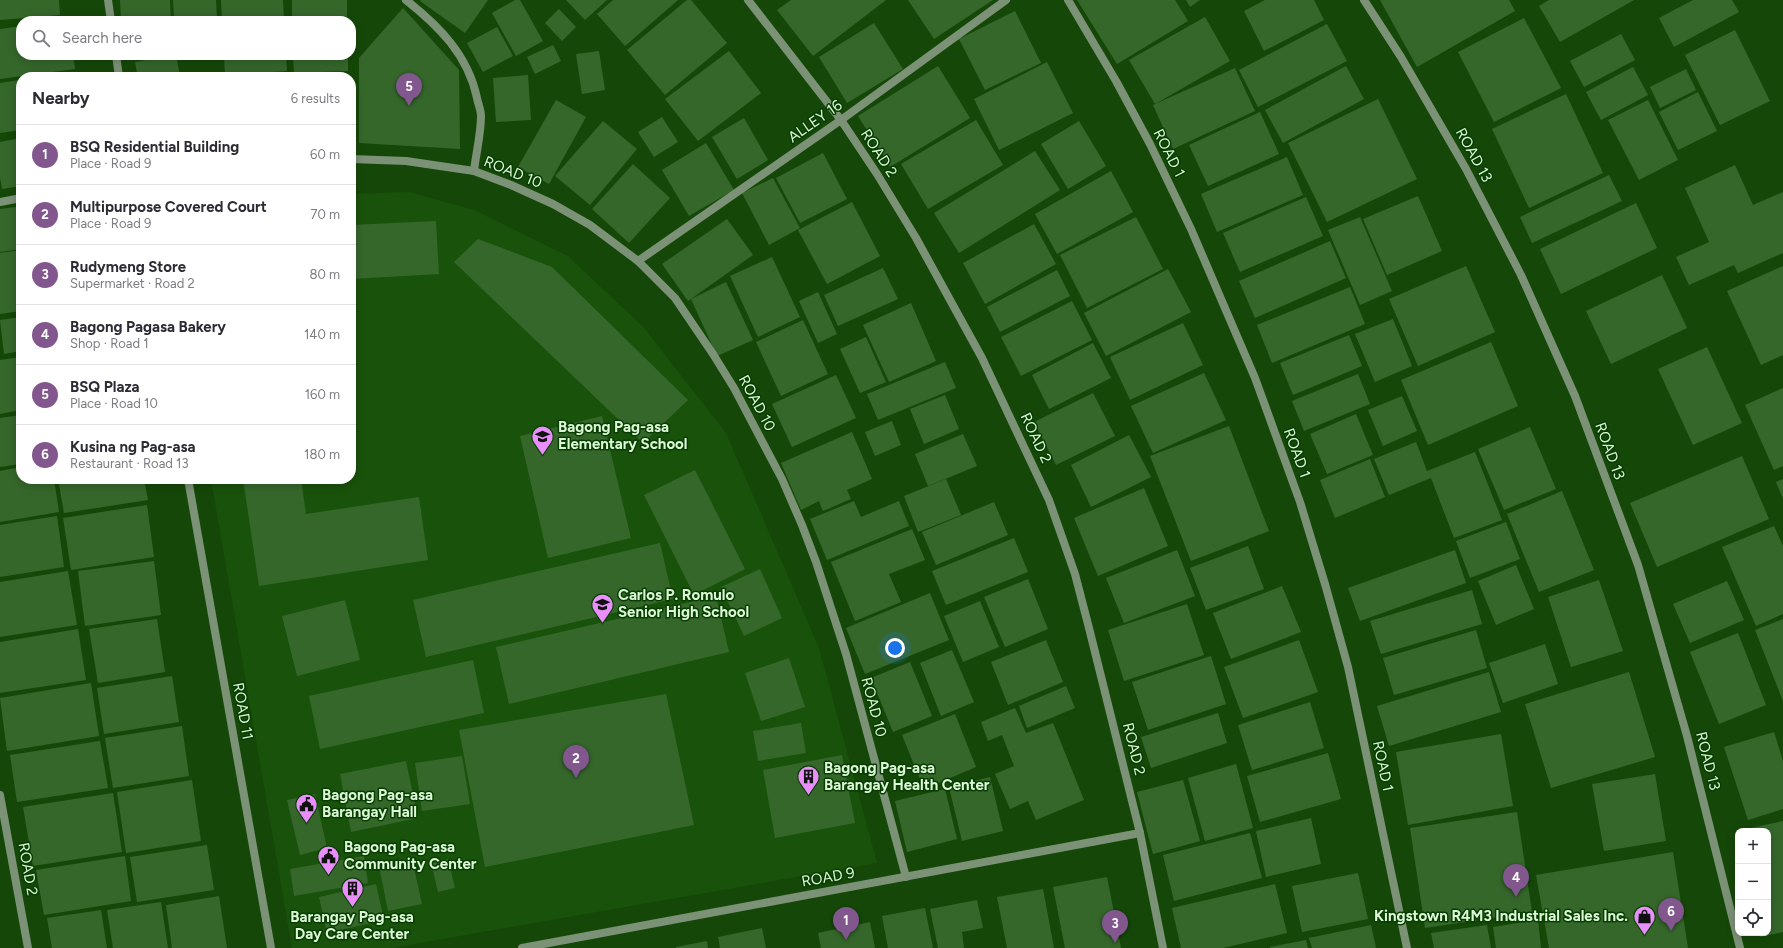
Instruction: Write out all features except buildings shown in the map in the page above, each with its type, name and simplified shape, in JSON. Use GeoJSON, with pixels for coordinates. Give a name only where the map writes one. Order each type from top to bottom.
{"type":"FeatureCollection","features":[{"type":"Feature","properties":{"kind":"street"},"geometry":{"type":"LineString","coordinates":[[108,0],[110,16]]}},
{"type":"Feature","properties":{"kind":"street"},"geometry":{"type":"LineString","coordinates":[[406,0],[426,16],[450,40],[463,60],[474,85],[481,115],[474,171]]}},
{"type":"Feature","properties":{"kind":"street","name":"ROAD 2"},"geometry":{"type":"LineString","coordinates":[[748,0],[841,120],[877,174],[916,238],[982,358],[1049,500],[1078,587],[1140,833],[1163,948]]}},
{"type":"Feature","properties":{"kind":"street","name":"ALLEY 16"},"geometry":{"type":"LineString","coordinates":[[638,261],[841,120],[1006,0]]}},
{"type":"Feature","properties":{"kind":"street","name":"ROAD 1"},"geometry":{"type":"LineString","coordinates":[[1068,0],[1116,81],[1150,144],[1191,229],[1255,378],[1276,436],[1302,510],[1325,584],[1348,667],[1407,948]]}},
{"type":"Feature","properties":{"kind":"street","name":"ROAD 13"},"geometry":{"type":"LineString","coordinates":[[1364,0],[1401,57],[1466,169],[1521,275],[1575,396],[1638,565],[1687,736],[1740,948]]}},
{"type":"Feature","properties":{"kind":"street"},"geometry":{"type":"LineString","coordinates":[[117,60],[118,72]]}},
{"type":"Feature","properties":{"kind":"street","name":"ROAD 10"},"geometry":{"type":"LineString","coordinates":[[356,159],[406,161],[474,171],[511,185],[553,204],[590,225],[638,261],[675,298],[734,388],[799,518],[816,562],[846,654],[906,877]]}},
{"type":"Feature","properties":{"kind":"street"},"geometry":{"type":"LineString","coordinates":[[0,202],[16,199]]}},
{"type":"Feature","properties":{"kind":"street","name":"ROAD 11"},"geometry":{"type":"LineString","coordinates":[[189,484],[271,948]]}},
{"type":"Feature","properties":{"kind":"street","name":"ROAD 2"},"geometry":{"type":"LineString","coordinates":[[0,795],[28,948]]}},
{"type":"Feature","properties":{"kind":"street","name":"ROAD 9"},"geometry":{"type":"LineString","coordinates":[[522,948],[1140,833]]}},
{"type":"Feature","properties":{"kind":"shaded area"},"geometry":{"type":"Polygon","coordinates":[[[409,192],[474,210],[568,256],[644,328],[726,433],[819,648],[877,863],[391,948],[292,948],[212,484],[356,484],[356,194],[409,192]]]}},
{"type":"Feature","properties":{"kind":"place","name":"BSQ Plaza"},"geometry":{"type":"Point","coordinates":[409,106]}},
{"type":"Feature","properties":{"kind":"place","name":"Bagong Pag-asa Elementary School"},"geometry":{"type":"Point","coordinates":[543,456]}},
{"type":"Feature","properties":{"kind":"place","name":"Carlos P. Romulo Senior High School"},"geometry":{"type":"Point","coordinates":[603,624]}},
{"type":"Feature","properties":{"kind":"place","name":"Multipurpose Covered Court"},"geometry":{"type":"Point","coordinates":[576,778]}},
{"type":"Feature","properties":{"kind":"place","name":"Bagong Pag-asa Barangay Health Center"},"geometry":{"type":"Point","coordinates":[809,796]}},
{"type":"Feature","properties":{"kind":"place","name":"Bagong Pag-asa Barangay Hall"},"geometry":{"type":"Point","coordinates":[307,824]}},
{"type":"Feature","properties":{"kind":"place","name":"Bagong Pag-asa Community Center"},"geometry":{"type":"Point","coordinates":[329,876]}},
{"type":"Feature","properties":{"kind":"place","name":"Bagong Pagasa Bakery"},"geometry":{"type":"Point","coordinates":[1516,897]}},
{"type":"Feature","properties":{"kind":"place","name":"Barangay Pag-asa Day Care Center"},"geometry":{"type":"Point","coordinates":[352,908]}},
{"type":"Feature","properties":{"kind":"place","name":"Kusina ng Pag-asa"},"geometry":{"type":"Point","coordinates":[1671,931]}},
{"type":"Feature","properties":{"kind":"place","name":"Kingstown R4M3 Industrial Sales Inc."},"geometry":{"type":"Point","coordinates":[1644,936]}},
{"type":"Feature","properties":{"kind":"place","name":"BSQ Residential Building"},"geometry":{"type":"Point","coordinates":[846,940]}},
{"type":"Feature","properties":{"kind":"place","name":"Rudymeng Store"},"geometry":{"type":"Point","coordinates":[1115,943]}}]}
